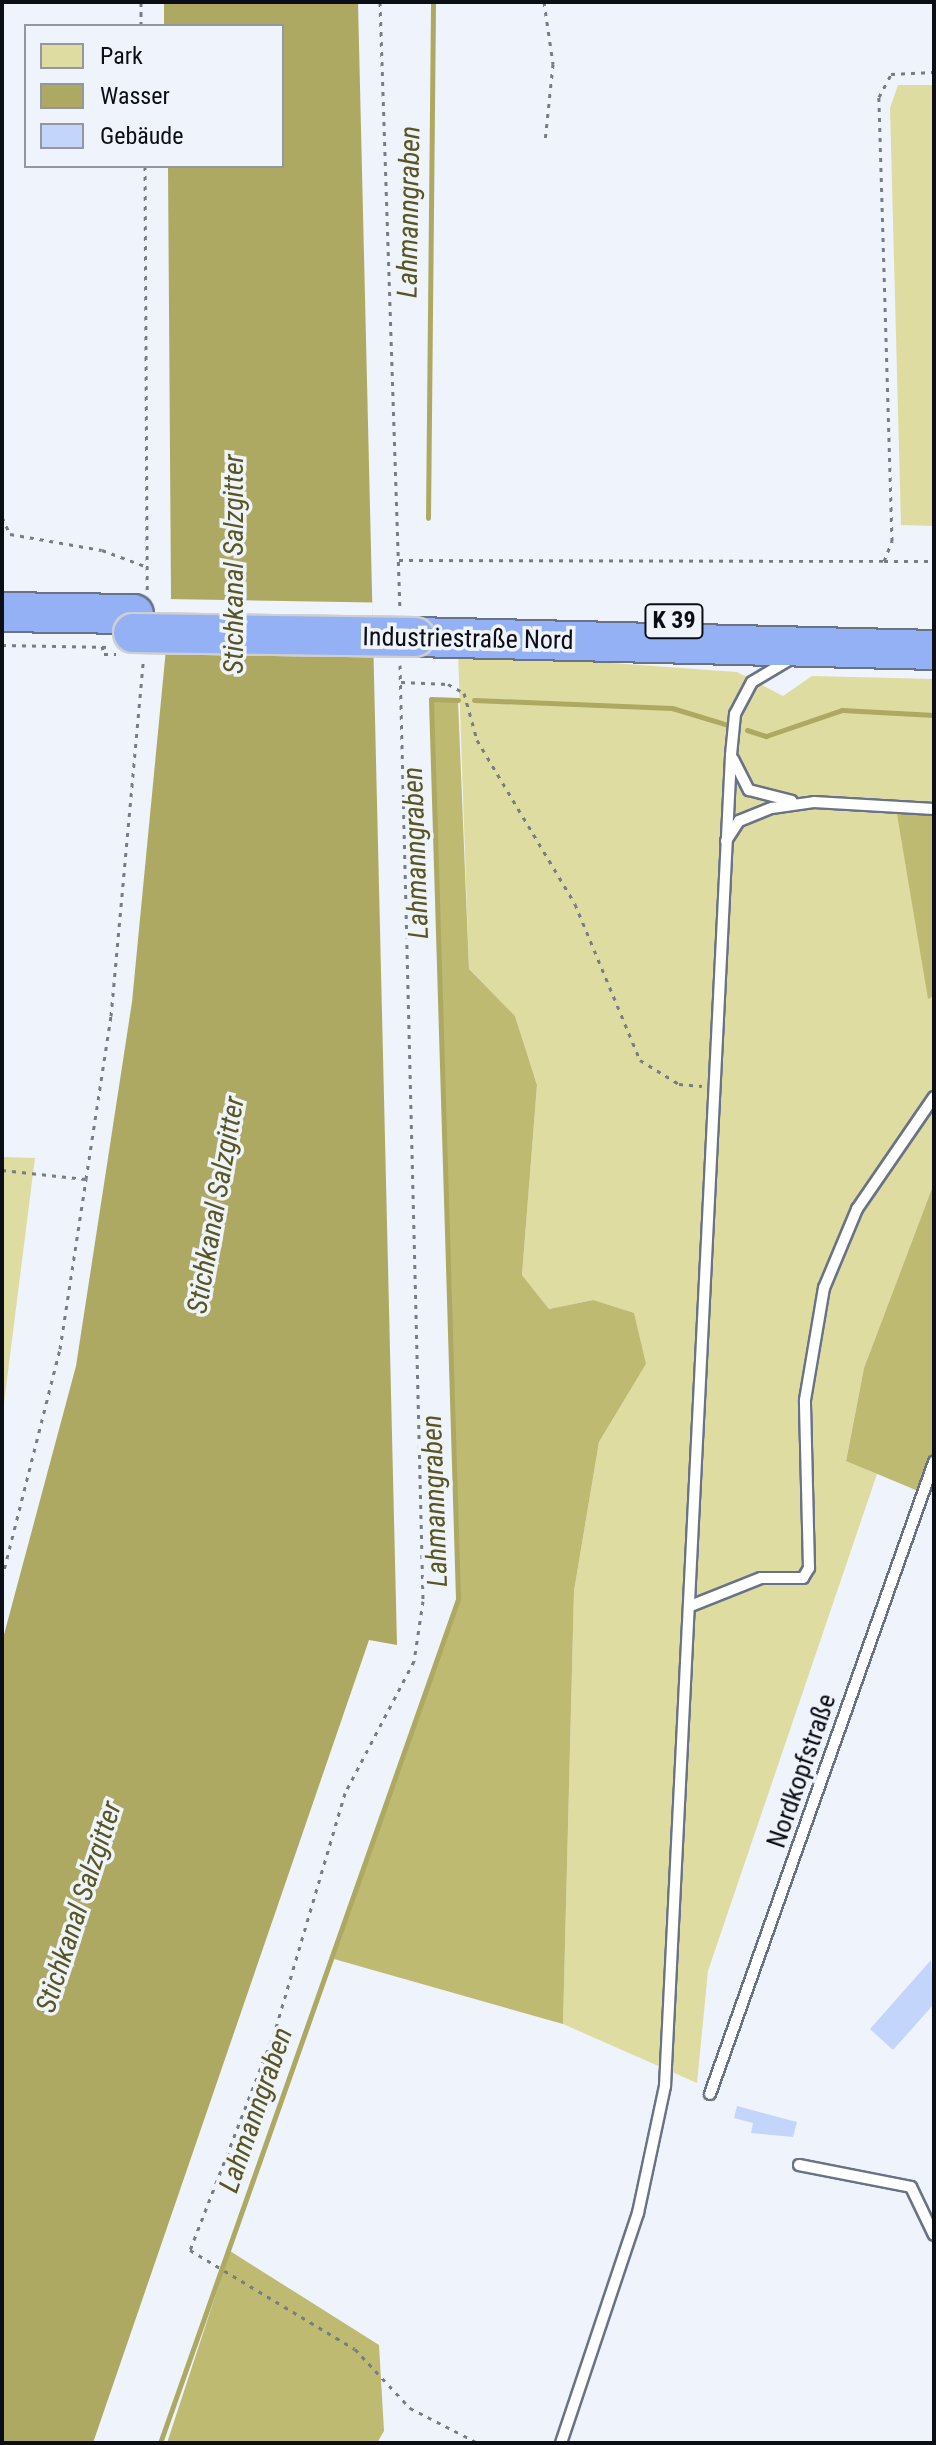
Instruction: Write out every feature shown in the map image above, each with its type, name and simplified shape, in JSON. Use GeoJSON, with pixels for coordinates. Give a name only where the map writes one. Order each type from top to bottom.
{"type":"FeatureCollection","features":[{"type":"Feature","properties":{"kind":"highway","name":"Industriestraße Nord"},"geometry":{"type":"LineString","coordinates":[[2,612],[135,630]]}},
{"type":"Feature","properties":{"kind":"highway","name":"Industriestraße Nord"},"geometry":{"type":"LineString","coordinates":[[2,630],[407,632],[934,625]]}},
{"type":"Feature","properties":{"kind":"highway","name":"Industriestraße Nord"},"geometry":{"type":"LineString","coordinates":[[407,632],[934,650]]}},
{"type":"Feature","properties":{"kind":"lane"},"geometry":{"type":"LineString","coordinates":[[561,2443],[638,2213],[665,2086],[693,1605],[724,844],[735,714],[752,682],[816,648]]}},
{"type":"Feature","properties":{"kind":"lane"},"geometry":{"type":"LineString","coordinates":[[731,755],[758,795],[814,802],[934,809]]}},
{"type":"Feature","properties":{"kind":"lane"},"geometry":{"type":"LineString","coordinates":[[724,844],[754,813],[814,802]]}},
{"type":"Feature","properties":{"kind":"lane"},"geometry":{"type":"LineString","coordinates":[[693,1605],[761,1578],[803,1578],[809,1568],[805,1400],[824,1288],[857,1209],[934,1097]]}},
{"type":"Feature","properties":{"kind":"lane","name":"Nordkopfstraße"},"geometry":{"type":"LineString","coordinates":[[710,2094],[934,1462]]}},
{"type":"Feature","properties":{"kind":"lane"},"geometry":{"type":"LineString","coordinates":[[799,2165],[911,2187],[925,2229],[934,2235]]}},
{"type":"Feature","properties":{"kind":"path"},"geometry":{"type":"LineString","coordinates":[[141,2],[141,24]]}},
{"type":"Feature","properties":{"kind":"path"},"geometry":{"type":"LineString","coordinates":[[380,2],[399,560],[407,632],[401,682],[423,1601],[414,1661],[345,1793],[275,2031],[190,2250],[265,2299],[355,2349],[410,2408],[478,2443]]}},
{"type":"Feature","properties":{"kind":"path"},"geometry":{"type":"LineString","coordinates":[[544,2],[553,64],[545,142]]}},
{"type":"Feature","properties":{"kind":"path"},"geometry":{"type":"LineString","coordinates":[[884,561],[892,541],[879,97],[891,74],[934,72]]}},
{"type":"Feature","properties":{"kind":"path"},"geometry":{"type":"LineString","coordinates":[[2,1578],[60,1349],[111,1016],[135,630],[145,566],[145,168]]}},
{"type":"Feature","properties":{"kind":"path"},"geometry":{"type":"LineString","coordinates":[[2,517],[10,534],[102,550],[145,566]]}},
{"type":"Feature","properties":{"kind":"path"},"geometry":{"type":"LineString","coordinates":[[399,560],[934,561]]}},
{"type":"Feature","properties":{"kind":"path"},"geometry":{"type":"LineString","coordinates":[[2,645],[135,630]]}},
{"type":"Feature","properties":{"kind":"path"},"geometry":{"type":"LineString","coordinates":[[401,682],[448,684],[464,693],[477,740],[575,904],[640,1060],[679,1084],[713,1086]]}},
{"type":"Feature","properties":{"kind":"path"},"geometry":{"type":"LineString","coordinates":[[2,1170],[86,1179]]}},
{"type":"Feature","properties":{"kind":"green space"},"geometry":{"type":"Polygon","coordinates":[[[898,85],[934,85],[934,526],[901,525],[890,108],[898,85]]]}},
{"type":"Feature","properties":{"kind":"green space"},"geometry":{"type":"Polygon","coordinates":[[[458,652],[737,672],[783,696],[812,676],[934,679],[934,1183],[864,1368],[846,1460],[877,1474],[708,1971],[697,2083],[563,2024],[574,1591],[599,1442],[646,1364],[593,1300],[549,1309],[522,1275],[537,1085],[515,1016],[469,969],[458,652]]]}},
{"type":"Feature","properties":{"kind":"green space"},"geometry":{"type":"Polygon","coordinates":[[[2,1157],[35,1158],[2,1419],[2,1157]]]}},
{"type":"Feature","properties":{"kind":"shaded area"},"geometry":{"type":"Polygon","coordinates":[[[431,699],[458,700],[469,969],[515,1016],[537,1085],[522,1275],[549,1309],[593,1300],[634,1313],[646,1364],[599,1442],[574,1591],[563,2024],[334,1959],[458,1599],[431,699]]]}},
{"type":"Feature","properties":{"kind":"shaded area"},"geometry":{"type":"Polygon","coordinates":[[[896,808],[934,810],[934,996],[928,999],[896,808]]]}},
{"type":"Feature","properties":{"kind":"shaded area"},"geometry":{"type":"Polygon","coordinates":[[[934,1183],[934,1462],[923,1493],[846,1461],[864,1368],[934,1183]]]}},
{"type":"Feature","properties":{"kind":"shaded area"},"geometry":{"type":"Polygon","coordinates":[[[230,2251],[379,2345],[384,2431],[377,2443],[167,2443],[230,2251]]]}},
{"type":"Feature","properties":{"kind":"water","name":"Stichkanal Salzgitter"},"geometry":{"type":"Polygon","coordinates":[[[164,2],[358,2],[397,1645],[369,1640],[93,2443],[2,2443],[2,1642],[76,1366],[132,1002],[171,597],[168,168],[284,168],[284,24],[164,24],[164,2]]]}},
{"type":"Feature","properties":{"kind":"pier"},"geometry":{"type":"Polygon","coordinates":[[[166,599],[373,603],[372,657],[165,653],[166,599]]]}},
{"type":"Feature","properties":{"kind":"building"},"geometry":{"type":"Polygon","coordinates":[[[931,1960],[934,2004],[893,2050],[870,2029],[931,1960]]]}},
{"type":"Feature","properties":{"kind":"building"},"geometry":{"type":"Polygon","coordinates":[[[737,2106],[797,2122],[793,2137],[751,2133],[753,2123],[734,2118],[737,2106]]]}},
{"type":"Feature","properties":{"kind":"waterway","name":"Lahmanngraben"},"geometry":{"type":"LineString","coordinates":[[428,518],[433,2]]}},
{"type":"Feature","properties":{"kind":"waterway","name":"Lahmanngraben"},"geometry":{"type":"LineString","coordinates":[[160,2443],[458,1599],[431,699],[458,700]]}},
{"type":"Feature","properties":{"kind":"waterway"},"geometry":{"type":"LineString","coordinates":[[474,700],[672,708],[728,725]]}},
{"type":"Feature","properties":{"kind":"waterway"},"geometry":{"type":"LineString","coordinates":[[747,730],[766,736],[842,710],[934,715]]}}]}
